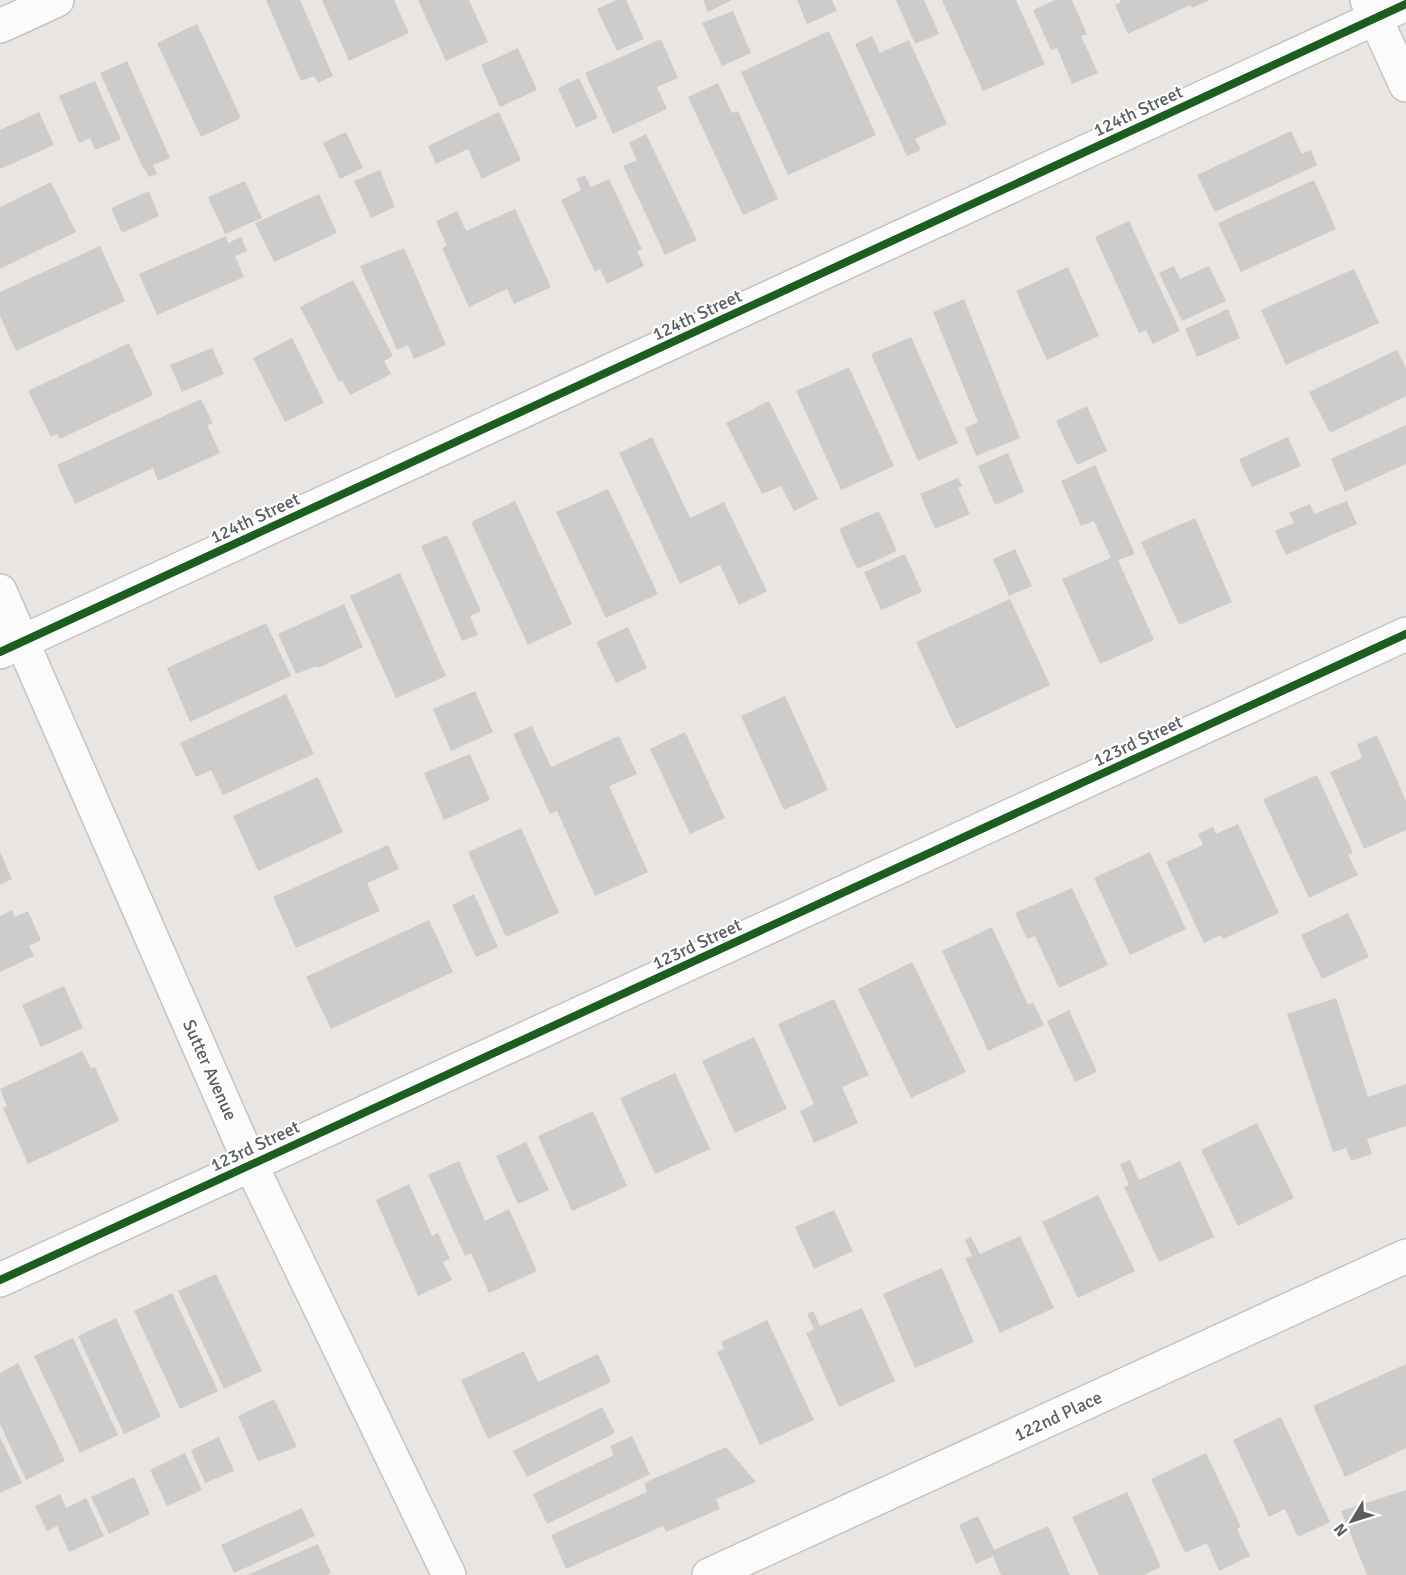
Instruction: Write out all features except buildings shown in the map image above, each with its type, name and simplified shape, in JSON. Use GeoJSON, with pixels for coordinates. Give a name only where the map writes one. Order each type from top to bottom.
{"type":"FeatureCollection","features":[{"type":"Feature","properties":{"kind":"street"},"geometry":{"type":"LineString","coordinates":[[0,26],[57,0]]}},
{"type":"Feature","properties":{"kind":"street","name":"124th Street"},"geometry":{"type":"LineString","coordinates":[[11,647],[1371,9],[1406,4]]}},
{"type":"Feature","properties":{"kind":"street"},"geometry":{"type":"LineString","coordinates":[[1371,9],[1406,86]]}},
{"type":"Feature","properties":{"kind":"street","name":"Sutter Avenue"},"geometry":{"type":"LineString","coordinates":[[0,591],[11,647],[251,1165],[449,1575]]}},
{"type":"Feature","properties":{"kind":"street","name":"123rd Street"},"geometry":{"type":"LineString","coordinates":[[0,1280],[1406,634]]}},
{"type":"Feature","properties":{"kind":"street","name":"122nd Place"},"geometry":{"type":"LineString","coordinates":[[710,1575],[1406,1256]]}},
{"type":"Feature","properties":{"kind":"cycle path"},"geometry":{"type":"LineString","coordinates":[[0,652],[1406,4]]}},
{"type":"Feature","properties":{"kind":"cycle path"},"geometry":{"type":"LineString","coordinates":[[0,1280],[1406,634]]}}]}
